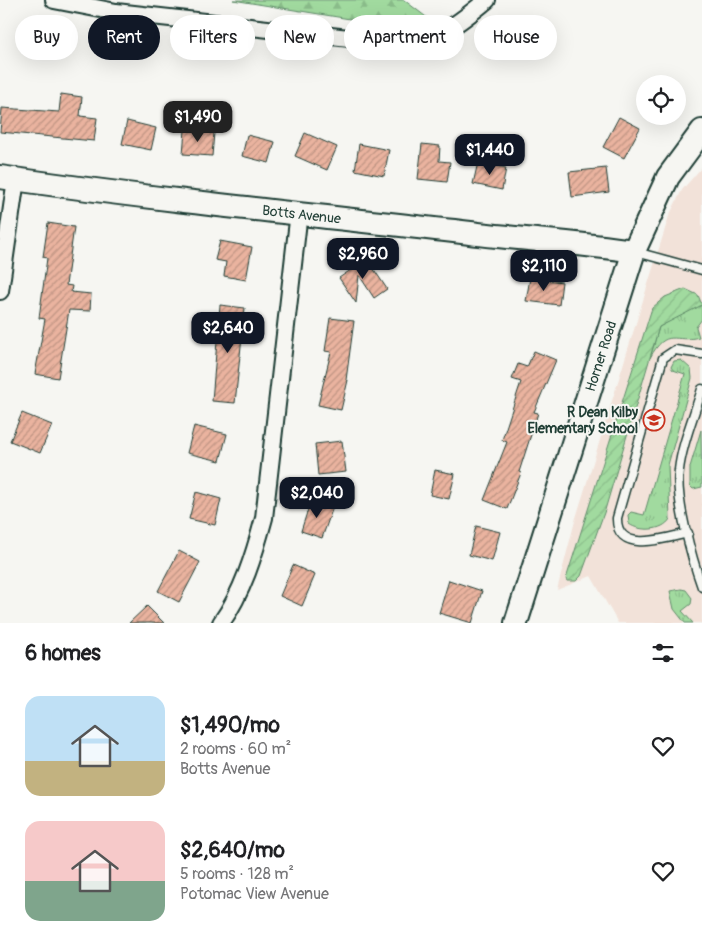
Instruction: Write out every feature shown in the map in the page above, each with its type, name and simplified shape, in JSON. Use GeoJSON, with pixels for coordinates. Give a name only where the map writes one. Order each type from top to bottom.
{"type":"FeatureCollection","features":[{"type":"Feature","properties":{"kind":"street"},"geometry":{"type":"LineString","coordinates":[[54,0],[116,12],[403,44],[426,40],[448,30],[488,0]]}},
{"type":"Feature","properties":{"kind":"street","name":"Horner Road"},"geometry":{"type":"LineString","coordinates":[[516,623],[634,251],[654,203],[668,177],[702,131]]}},
{"type":"Feature","properties":{"kind":"street"},"geometry":{"type":"LineString","coordinates":[[0,291],[8,178]]}},
{"type":"Feature","properties":{"kind":"street","name":"Botts Avenue"},"geometry":{"type":"LineString","coordinates":[[8,178],[456,232],[576,242],[634,251]]}},
{"type":"Feature","properties":{"kind":"street"},"geometry":{"type":"LineString","coordinates":[[221,623],[242,586],[255,553],[264,518],[299,212]]}},
{"type":"Feature","properties":{"kind":"lane"},"geometry":{"type":"LineString","coordinates":[[634,251],[702,270]]}},
{"type":"Feature","properties":{"kind":"lane"},"geometry":{"type":"LineString","coordinates":[[688,533],[646,542],[635,541],[625,536],[619,529],[617,518],[663,358],[675,350],[702,354]]}},
{"type":"Feature","properties":{"kind":"lane"},"geometry":{"type":"LineString","coordinates":[[702,389],[679,470],[680,496],[702,587]]}},
{"type":"Feature","properties":{"kind":"shaded area","name":"R Dean Kilby Elementary School"},"geometry":{"type":"Polygon","coordinates":[[[702,167],[702,623],[618,623],[591,576],[557,590],[575,521],[669,216],[682,190],[702,167]]]}},
{"type":"Feature","properties":{"kind":"green space"},"geometry":{"type":"Polygon","coordinates":[[[233,0],[404,0],[424,15],[344,15],[344,18],[233,0]]]}},
{"type":"Feature","properties":{"kind":"green space"},"geometry":{"type":"Polygon","coordinates":[[[685,289],[698,295],[702,305],[659,327],[605,510],[581,576],[576,581],[567,581],[566,579],[652,308],[665,297],[685,289]]]}},
{"type":"Feature","properties":{"kind":"green space"},"geometry":{"type":"Polygon","coordinates":[[[698,305],[702,305],[702,319],[696,327],[699,337],[667,339],[661,342],[650,358],[659,327],[698,305]]]}},
{"type":"Feature","properties":{"kind":"green space"},"geometry":{"type":"Polygon","coordinates":[[[681,360],[691,369],[692,378],[668,465],[670,519],[667,523],[657,528],[645,529],[634,527],[629,524],[628,515],[631,512],[644,515],[685,374],[673,370],[671,367],[674,361],[681,360]]]}},
{"type":"Feature","properties":{"kind":"green space"},"geometry":{"type":"Polygon","coordinates":[[[701,430],[702,487],[693,489],[690,486],[690,467],[701,430]]]}},
{"type":"Feature","properties":{"kind":"green space"},"geometry":{"type":"Polygon","coordinates":[[[686,590],[692,598],[691,604],[682,611],[693,623],[685,623],[674,609],[670,591],[686,590]]]}},
{"type":"Feature","properties":{"kind":"building"},"geometry":{"type":"Polygon","coordinates":[[[61,94],[82,97],[80,116],[97,118],[94,141],[0,132],[2,108],[59,112],[61,94]]]}},
{"type":"Feature","properties":{"kind":"building"},"geometry":{"type":"Polygon","coordinates":[[[619,117],[640,128],[624,158],[603,147],[619,117]]]}},
{"type":"Feature","properties":{"kind":"building"},"geometry":{"type":"Polygon","coordinates":[[[127,121],[156,128],[151,150],[122,144],[127,121]]]}},
{"type":"Feature","properties":{"kind":"building"},"geometry":{"type":"Polygon","coordinates":[[[185,130],[214,133],[212,156],[183,154],[185,130]]]}},
{"type":"Feature","properties":{"kind":"building"},"geometry":{"type":"Polygon","coordinates":[[[305,133],[337,147],[327,170],[295,156],[305,133]]]}},
{"type":"Feature","properties":{"kind":"building"},"geometry":{"type":"Polygon","coordinates":[[[247,135],[275,142],[269,163],[242,156],[247,135]]]}},
{"type":"Feature","properties":{"kind":"building"},"geometry":{"type":"Polygon","coordinates":[[[359,144],[389,150],[384,176],[355,170],[359,144]]]}},
{"type":"Feature","properties":{"kind":"building"},"geometry":{"type":"Polygon","coordinates":[[[422,144],[440,146],[439,161],[450,162],[447,182],[418,179],[422,144]]]}},
{"type":"Feature","properties":{"kind":"building"},"geometry":{"type":"Polygon","coordinates":[[[478,162],[506,168],[502,190],[473,184],[478,162]]]}},
{"type":"Feature","properties":{"kind":"building"},"geometry":{"type":"Polygon","coordinates":[[[606,168],[609,192],[572,197],[569,172],[606,168]]]}},
{"type":"Feature","properties":{"kind":"building"},"geometry":{"type":"Polygon","coordinates":[[[48,223],[74,227],[66,285],[72,286],[71,292],[91,294],[90,311],[69,310],[58,378],[35,374],[45,319],[39,318],[47,258],[43,257],[48,223]]]}},
{"type":"Feature","properties":{"kind":"building"},"geometry":{"type":"Polygon","coordinates":[[[220,241],[252,247],[246,280],[224,276],[226,262],[215,260],[220,241]]]}},
{"type":"Feature","properties":{"kind":"building"},"geometry":{"type":"Polygon","coordinates":[[[367,259],[387,289],[374,298],[359,275],[356,303],[339,278],[367,259]]]}},
{"type":"Feature","properties":{"kind":"building"},"geometry":{"type":"Polygon","coordinates":[[[530,278],[562,282],[559,305],[526,301],[530,278]]]}},
{"type":"Feature","properties":{"kind":"building"},"geometry":{"type":"Polygon","coordinates":[[[220,305],[245,308],[235,403],[212,401],[220,305]]]}},
{"type":"Feature","properties":{"kind":"building"},"geometry":{"type":"Polygon","coordinates":[[[330,318],[354,321],[346,380],[348,380],[341,410],[318,405],[331,352],[325,351],[330,318]]]}},
{"type":"Feature","properties":{"kind":"building"},"geometry":{"type":"Polygon","coordinates":[[[534,351],[556,360],[534,412],[538,413],[519,472],[521,473],[507,509],[484,500],[507,442],[502,440],[521,382],[512,379],[518,364],[527,367],[534,351]]]}},
{"type":"Feature","properties":{"kind":"building"},"geometry":{"type":"Polygon","coordinates":[[[22,413],[52,425],[40,453],[10,441],[22,413]]]}},
{"type":"Feature","properties":{"kind":"building"},"geometry":{"type":"Polygon","coordinates":[[[194,426],[227,434],[220,461],[187,453],[194,426]]]}},
{"type":"Feature","properties":{"kind":"building"},"geometry":{"type":"Polygon","coordinates":[[[342,441],[346,472],[318,475],[315,444],[342,441]]]}},
{"type":"Feature","properties":{"kind":"building"},"geometry":{"type":"Polygon","coordinates":[[[435,470],[455,474],[449,499],[430,495],[435,470]]]}},
{"type":"Feature","properties":{"kind":"building"},"geometry":{"type":"Polygon","coordinates":[[[196,492],[221,499],[215,525],[189,519],[196,492]]]}},
{"type":"Feature","properties":{"kind":"building"},"geometry":{"type":"Polygon","coordinates":[[[311,500],[333,507],[322,538],[301,531],[311,500]]]}},
{"type":"Feature","properties":{"kind":"building"},"geometry":{"type":"Polygon","coordinates":[[[476,526],[500,532],[492,561],[469,555],[476,526]]]}},
{"type":"Feature","properties":{"kind":"building"},"geometry":{"type":"Polygon","coordinates":[[[179,551],[200,562],[179,602],[158,591],[179,551]]]}},
{"type":"Feature","properties":{"kind":"building"},"geometry":{"type":"Polygon","coordinates":[[[293,565],[315,575],[302,606],[280,596],[293,565]]]}},
{"type":"Feature","properties":{"kind":"building"},"geometry":{"type":"Polygon","coordinates":[[[449,580],[482,591],[472,623],[439,613],[449,580]]]}},
{"type":"Feature","properties":{"kind":"building"},"geometry":{"type":"Polygon","coordinates":[[[147,606],[164,623],[129,623],[147,606]]]}},
{"type":"Feature","properties":{"kind":"place","name":"R Dean Kilby Elementary School"},"geometry":{"type":"Point","coordinates":[654,420]}}]}
